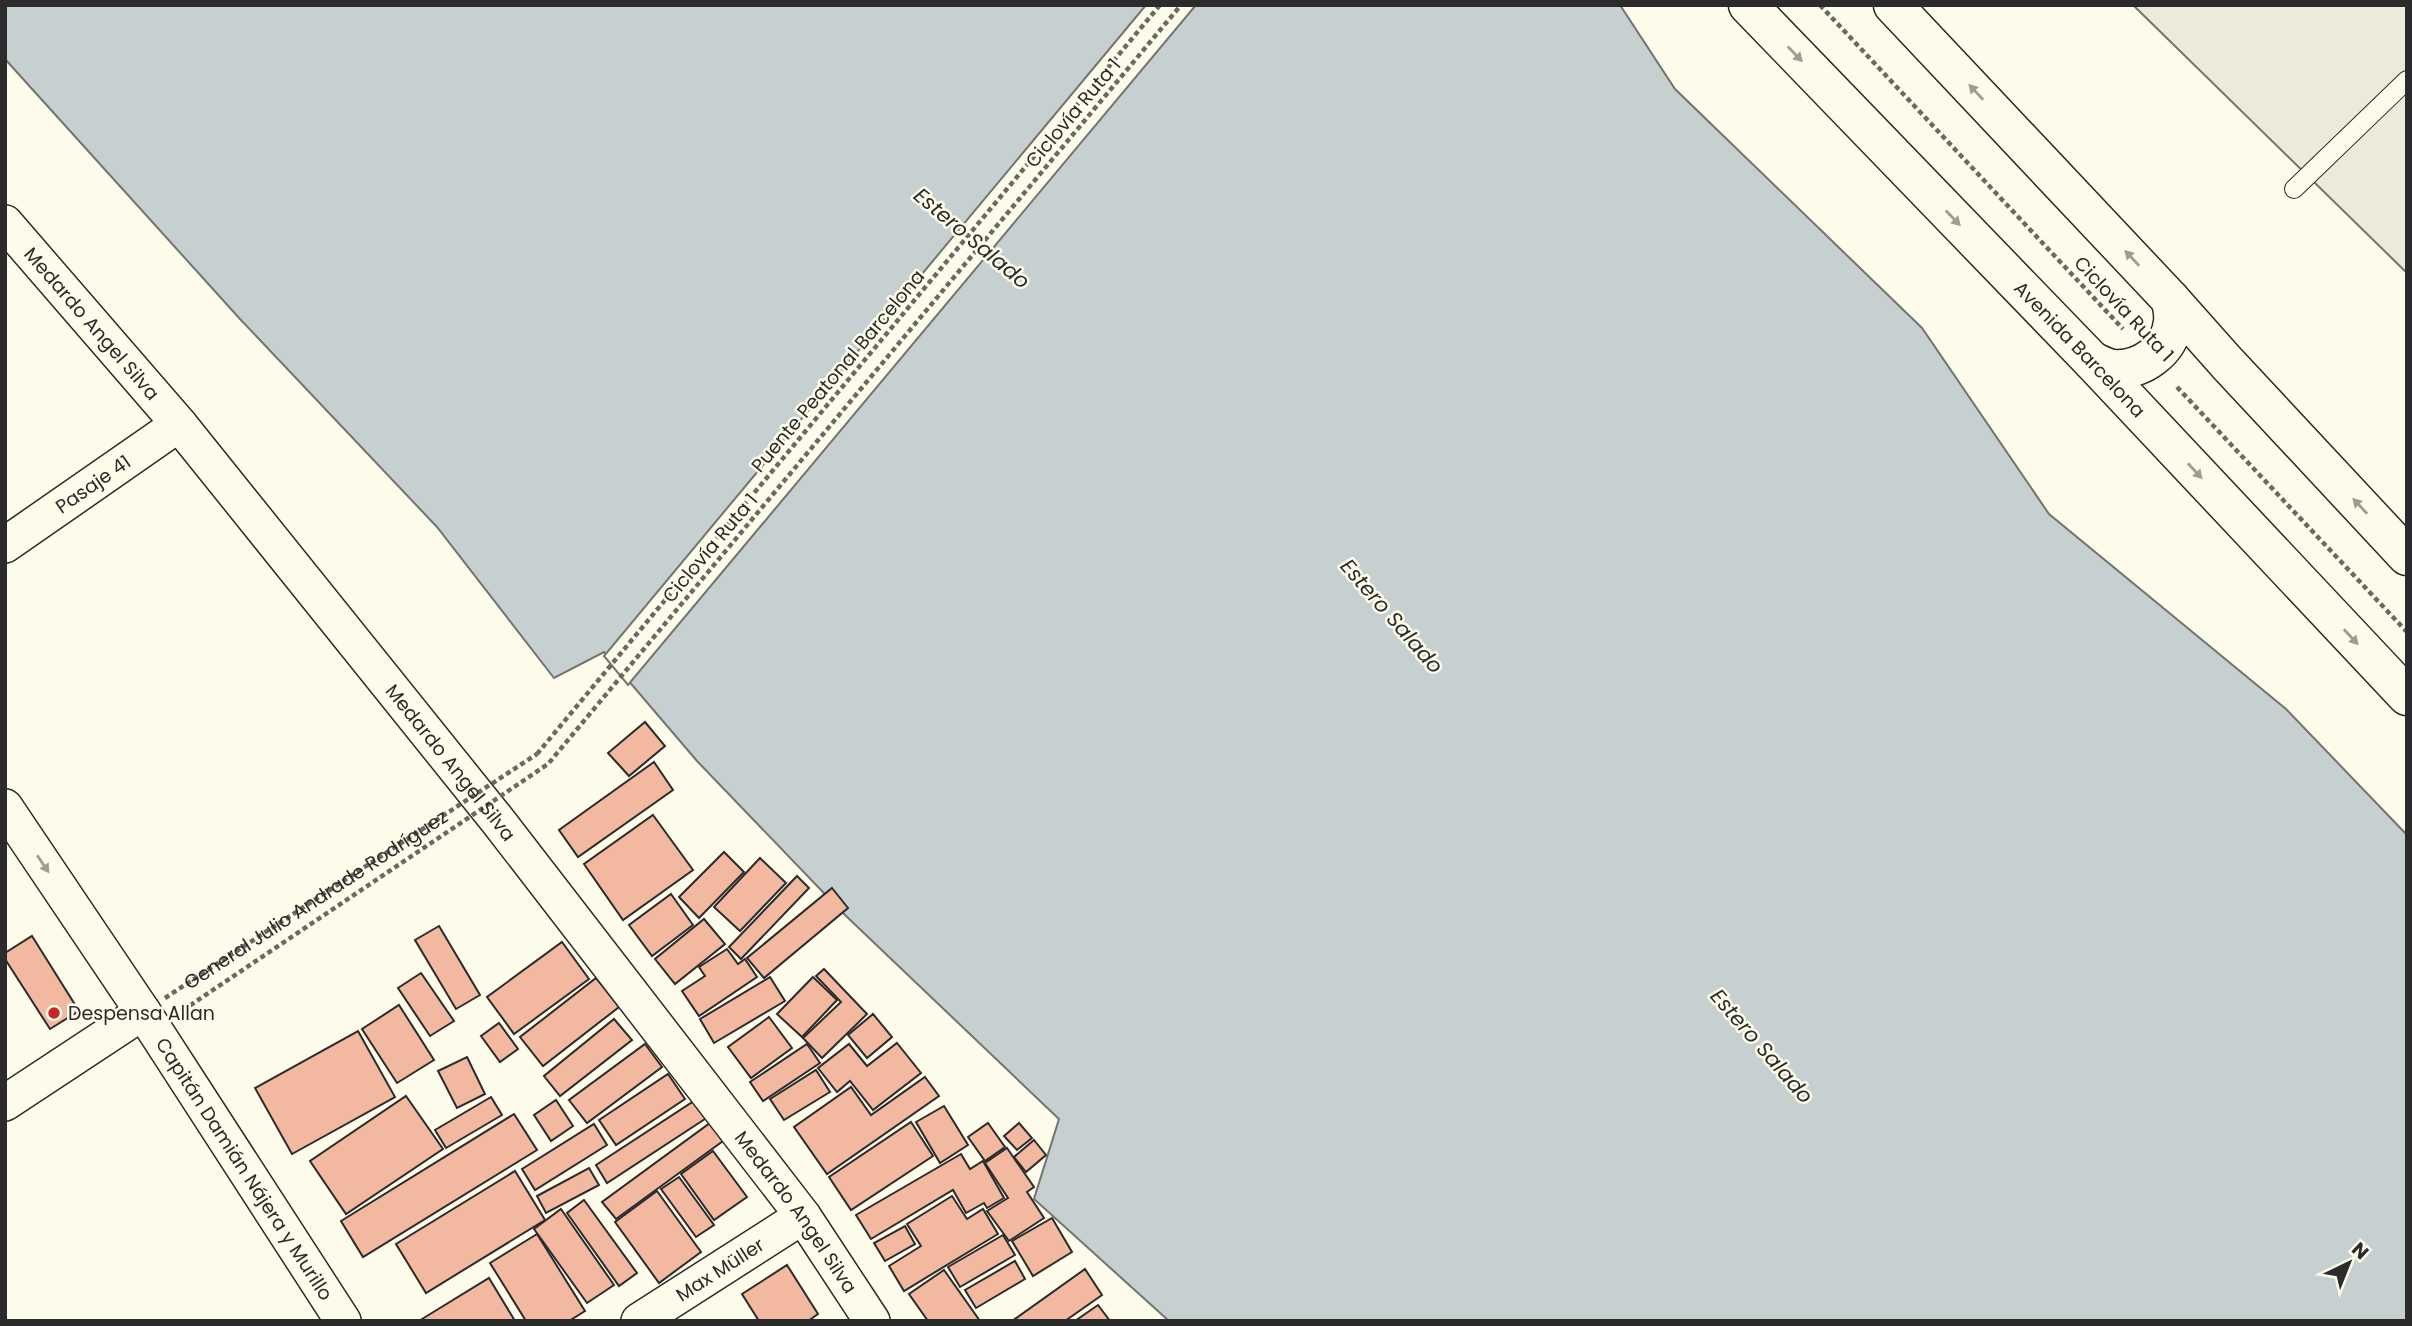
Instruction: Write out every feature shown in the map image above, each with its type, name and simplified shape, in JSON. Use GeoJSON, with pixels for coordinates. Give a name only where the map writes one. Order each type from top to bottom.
{"type":"FeatureCollection","features":[{"type":"Feature","properties":{"kind":"main road","name":"Avenida Barcelona"},"geometry":{"type":"LineString","coordinates":[[1748,5],[2158,431],[2407,696]]}},
{"type":"Feature","properties":{"kind":"main road"},"geometry":{"type":"LineString","coordinates":[[1894,5],[2407,556]]}},
{"type":"Feature","properties":{"kind":"main road"},"geometry":{"type":"LineString","coordinates":[[2158,431],[2152,411],[2159,367],[2173,322],[2171,300]]}},
{"type":"Feature","properties":{"kind":"main road"},"geometry":{"type":"LineString","coordinates":[[2092,362],[2112,369],[2159,367],[2205,358],[2227,363]]}},
{"type":"Feature","properties":{"kind":"street","name":"Medardo Angel Silva"},"geometry":{"type":"LineString","coordinates":[[5,223],[179,424],[498,821],[803,1216],[872,1321]]}},
{"type":"Feature","properties":{"kind":"street","name":"Pasaje 41"},"geometry":{"type":"LineString","coordinates":[[5,545],[179,424]]}},
{"type":"Feature","properties":{"kind":"street","name":"Capitán Damián Nájera y Murillo"},"geometry":{"type":"LineString","coordinates":[[5,807],[161,1009],[343,1321]]}},
{"type":"Feature","properties":{"kind":"street"},"geometry":{"type":"LineString","coordinates":[[5,1102],[161,1009]]}},
{"type":"Feature","properties":{"kind":"street","name":"Max Müller"},"geometry":{"type":"LineString","coordinates":[[639,1321],[803,1216]]}},
{"type":"Feature","properties":{"kind":"lane"},"geometry":{"type":"LineString","coordinates":[[2294,189],[2407,80]]}},
{"type":"Feature","properties":{"kind":"path","name":"Puente Peatonal Barcelona"},"geometry":{"type":"LineString","coordinates":[[537,754],[1160,5]]}},
{"type":"Feature","properties":{"kind":"path","name":"Ciclovía Ruta 1"},"geometry":{"type":"LineString","coordinates":[[161,1009],[548,764],[1181,5]]}},
{"type":"Feature","properties":{"kind":"path","name":"Ciclovía Ruta 1"},"geometry":{"type":"LineString","coordinates":[[1820,5],[2407,632]]}},
{"type":"Feature","properties":{"kind":"path","name":"General Julio Andrade Rodríguez"},"geometry":{"type":"LineString","coordinates":[[161,1009],[537,754]]}},
{"type":"Feature","properties":{"kind":"shaded area"},"geometry":{"type":"Polygon","coordinates":[[[2133,5],[2407,5],[2407,273],[2133,5]]]}},
{"type":"Feature","properties":{"kind":"water","name":"Estero Salado"},"geometry":{"type":"Polygon","coordinates":[[[5,5],[1620,5],[1675,89],[1922,328],[2049,514],[2286,709],[2407,835],[2407,1321],[1169,1321],[1034,1199],[1059,1119],[845,915],[697,761],[604,652],[554,678],[437,527],[240,319],[5,59],[5,5]]]}},
{"type":"Feature","properties":{"kind":"pier"},"geometry":{"type":"Polygon","coordinates":[[[1146,5],[1196,5],[628,685],[604,656],[1146,5]]]}},
{"type":"Feature","properties":{"kind":"building"},"geometry":{"type":"Polygon","coordinates":[[[645,722],[665,746],[629,776],[608,753],[645,722]]]}},
{"type":"Feature","properties":{"kind":"building"},"geometry":{"type":"Polygon","coordinates":[[[654,762],[673,790],[578,857],[559,830],[654,762]]]}},
{"type":"Feature","properties":{"kind":"building"},"geometry":{"type":"Polygon","coordinates":[[[653,815],[693,870],[623,920],[584,864],[653,815]]]}},
{"type":"Feature","properties":{"kind":"building"},"geometry":{"type":"Polygon","coordinates":[[[724,852],[744,872],[699,918],[679,897],[724,852]]]}},
{"type":"Feature","properties":{"kind":"building"},"geometry":{"type":"Polygon","coordinates":[[[760,858],[786,883],[740,931],[714,907],[760,858]]]}},
{"type":"Feature","properties":{"kind":"building"},"geometry":{"type":"Polygon","coordinates":[[[797,876],[809,888],[741,959],[729,947],[797,876]]]}},
{"type":"Feature","properties":{"kind":"building"},"geometry":{"type":"Polygon","coordinates":[[[832,888],[848,908],[764,978],[747,958],[832,888]]]}},
{"type":"Feature","properties":{"kind":"building"},"geometry":{"type":"Polygon","coordinates":[[[671,894],[693,925],[652,956],[629,925],[671,894]]]}},
{"type":"Feature","properties":{"kind":"building"},"geometry":{"type":"Polygon","coordinates":[[[704,919],[725,944],[675,984],[655,959],[704,919]]]}},
{"type":"Feature","properties":{"kind":"building"},"geometry":{"type":"Polygon","coordinates":[[[439,926],[480,995],[456,1009],[415,940],[439,926]]]}},
{"type":"Feature","properties":{"kind":"building"},"geometry":{"type":"Polygon","coordinates":[[[32,936],[79,1011],[50,1029],[5,959],[5,953],[32,936]]]}},
{"type":"Feature","properties":{"kind":"building"},"geometry":{"type":"Polygon","coordinates":[[[562,942],[589,979],[514,1034],[487,997],[562,942]]]}},
{"type":"Feature","properties":{"kind":"building"},"geometry":{"type":"Polygon","coordinates":[[[727,949],[738,964],[745,959],[757,977],[699,1016],[682,991],[705,976],[699,967],[727,949]]]}},
{"type":"Feature","properties":{"kind":"building"},"geometry":{"type":"Polygon","coordinates":[[[824,969],[867,1014],[822,1058],[803,1038],[841,1002],[816,976],[824,969]]]}},
{"type":"Feature","properties":{"kind":"building"},"geometry":{"type":"Polygon","coordinates":[[[421,973],[454,1021],[430,1036],[398,988],[421,973]]]}},
{"type":"Feature","properties":{"kind":"building"},"geometry":{"type":"Polygon","coordinates":[[[770,977],[785,1001],[714,1043],[700,1019],[770,977]]]}},
{"type":"Feature","properties":{"kind":"building"},"geometry":{"type":"Polygon","coordinates":[[[813,977],[837,1000],[802,1037],[777,1014],[813,977]]]}},
{"type":"Feature","properties":{"kind":"building"},"geometry":{"type":"Polygon","coordinates":[[[596,978],[619,1007],[543,1066],[520,1037],[596,978]]]}},
{"type":"Feature","properties":{"kind":"building"},"geometry":{"type":"Polygon","coordinates":[[[399,1005],[434,1060],[397,1083],[362,1029],[399,1005]]]}},
{"type":"Feature","properties":{"kind":"building"},"geometry":{"type":"Polygon","coordinates":[[[873,1014],[892,1037],[867,1058],[848,1035],[873,1014]]]}},
{"type":"Feature","properties":{"kind":"building"},"geometry":{"type":"Polygon","coordinates":[[[769,1017],[792,1048],[751,1078],[728,1047],[769,1017]]]}},
{"type":"Feature","properties":{"kind":"building"},"geometry":{"type":"Polygon","coordinates":[[[614,1019],[632,1040],[560,1096],[544,1076],[614,1019]]]}},
{"type":"Feature","properties":{"kind":"building"},"geometry":{"type":"Polygon","coordinates":[[[499,1023],[518,1049],[500,1062],[481,1036],[499,1023]]]}},
{"type":"Feature","properties":{"kind":"building"},"geometry":{"type":"Polygon","coordinates":[[[358,1031],[395,1097],[292,1154],[255,1088],[358,1031]]]}},
{"type":"Feature","properties":{"kind":"building"},"geometry":{"type":"Polygon","coordinates":[[[897,1043],[921,1073],[873,1110],[850,1081],[837,1092],[818,1068],[849,1044],[867,1066],[897,1043]]]}},
{"type":"Feature","properties":{"kind":"building"},"geometry":{"type":"Polygon","coordinates":[[[645,1044],[662,1067],[587,1123],[569,1100],[645,1044]]]}},
{"type":"Feature","properties":{"kind":"building"},"geometry":{"type":"Polygon","coordinates":[[[807,1044],[820,1063],[763,1101],[750,1082],[807,1044]]]}},
{"type":"Feature","properties":{"kind":"building"},"geometry":{"type":"Polygon","coordinates":[[[467,1057],[485,1094],[457,1108],[438,1071],[467,1057]]]}},
{"type":"Feature","properties":{"kind":"building"},"geometry":{"type":"Polygon","coordinates":[[[816,1070],[830,1092],[784,1120],[770,1099],[816,1070]]]}},
{"type":"Feature","properties":{"kind":"building"},"geometry":{"type":"Polygon","coordinates":[[[668,1074],[685,1099],[616,1145],[599,1120],[668,1074]]]}},
{"type":"Feature","properties":{"kind":"building"},"geometry":{"type":"Polygon","coordinates":[[[925,1077],[939,1096],[827,1174],[794,1127],[851,1087],[871,1115],[925,1077]]]}},
{"type":"Feature","properties":{"kind":"building"},"geometry":{"type":"Polygon","coordinates":[[[406,1096],[443,1149],[346,1214],[310,1161],[406,1096]]]}},
{"type":"Feature","properties":{"kind":"building"},"geometry":{"type":"Polygon","coordinates":[[[491,1097],[502,1115],[446,1148],[435,1130],[491,1097]]]}},
{"type":"Feature","properties":{"kind":"building"},"geometry":{"type":"Polygon","coordinates":[[[697,1099],[708,1117],[607,1183],[596,1165],[697,1099]]]}},
{"type":"Feature","properties":{"kind":"building"},"geometry":{"type":"Polygon","coordinates":[[[556,1100],[573,1126],[551,1141],[534,1115],[556,1100]]]}},
{"type":"Feature","properties":{"kind":"building"},"geometry":{"type":"Polygon","coordinates":[[[944,1106],[968,1145],[940,1163],[916,1122],[944,1106]]]}},
{"type":"Feature","properties":{"kind":"building"},"geometry":{"type":"Polygon","coordinates":[[[514,1114],[537,1150],[363,1257],[341,1221],[514,1114]]]}},
{"type":"Feature","properties":{"kind":"building"},"geometry":{"type":"Polygon","coordinates":[[[911,1122],[933,1156],[851,1210],[829,1177],[911,1122]]]}},
{"type":"Feature","properties":{"kind":"building"},"geometry":{"type":"Polygon","coordinates":[[[710,1123],[723,1141],[616,1219],[602,1202],[710,1123]]]}},
{"type":"Feature","properties":{"kind":"building"},"geometry":{"type":"Polygon","coordinates":[[[988,1123],[1005,1147],[985,1161],[968,1137],[988,1123]]]}},
{"type":"Feature","properties":{"kind":"building"},"geometry":{"type":"Polygon","coordinates":[[[1019,1123],[1032,1138],[1017,1150],[1004,1136],[1019,1123]]]}},
{"type":"Feature","properties":{"kind":"building"},"geometry":{"type":"Polygon","coordinates":[[[594,1124],[607,1145],[535,1190],[522,1169],[594,1124]]]}},
{"type":"Feature","properties":{"kind":"building"},"geometry":{"type":"Polygon","coordinates":[[[1034,1140],[1046,1155],[1026,1172],[1014,1157],[1034,1140]]]}},
{"type":"Feature","properties":{"kind":"building"},"geometry":{"type":"Polygon","coordinates":[[[1007,1148],[1034,1187],[1027,1192],[1044,1218],[1009,1241],[987,1211],[1008,1198],[985,1163],[1007,1148]]]}},
{"type":"Feature","properties":{"kind":"building"},"geometry":{"type":"Polygon","coordinates":[[[713,1151],[747,1197],[714,1220],[681,1174],[713,1151]]]}},
{"type":"Feature","properties":{"kind":"building"},"geometry":{"type":"Polygon","coordinates":[[[961,1154],[970,1169],[983,1161],[1004,1198],[987,1208],[984,1203],[966,1213],[953,1190],[871,1239],[856,1215],[961,1154]]]}},
{"type":"Feature","properties":{"kind":"building"},"geometry":{"type":"Polygon","coordinates":[[[589,1168],[599,1185],[546,1213],[537,1196],[589,1168]]]}},
{"type":"Feature","properties":{"kind":"building"},"geometry":{"type":"Polygon","coordinates":[[[515,1171],[545,1220],[426,1293],[396,1244],[515,1171]]]}},
{"type":"Feature","properties":{"kind":"building"},"geometry":{"type":"Polygon","coordinates":[[[679,1177],[714,1225],[696,1237],[661,1189],[679,1177]]]}},
{"type":"Feature","properties":{"kind":"building"},"geometry":{"type":"Polygon","coordinates":[[[657,1191],[701,1252],[659,1283],[615,1222],[657,1191]]]}},
{"type":"Feature","properties":{"kind":"building"},"geometry":{"type":"Polygon","coordinates":[[[952,1196],[967,1219],[983,1209],[998,1234],[904,1291],[889,1266],[921,1246],[907,1224],[952,1196]]]}},
{"type":"Feature","properties":{"kind":"building"},"geometry":{"type":"Polygon","coordinates":[[[584,1200],[637,1273],[619,1286],[567,1213],[584,1200]]]}},
{"type":"Feature","properties":{"kind":"building"},"geometry":{"type":"Polygon","coordinates":[[[561,1209],[614,1285],[587,1303],[534,1229],[561,1209]]]}},
{"type":"Feature","properties":{"kind":"building"},"geometry":{"type":"Polygon","coordinates":[[[1052,1218],[1072,1252],[1033,1276],[1012,1241],[1052,1218]]]}},
{"type":"Feature","properties":{"kind":"building"},"geometry":{"type":"Polygon","coordinates":[[[905,1226],[915,1244],[885,1261],[874,1243],[905,1226]]]}},
{"type":"Feature","properties":{"kind":"building"},"geometry":{"type":"Polygon","coordinates":[[[537,1234],[585,1311],[569,1321],[526,1321],[490,1263],[537,1234]]]}},
{"type":"Feature","properties":{"kind":"building"},"geometry":{"type":"Polygon","coordinates":[[[1003,1235],[1015,1255],[960,1287],[948,1267],[1003,1235]]]}},
{"type":"Feature","properties":{"kind":"building"},"geometry":{"type":"Polygon","coordinates":[[[1015,1261],[1025,1279],[976,1308],[965,1290],[1015,1261]]]}},
{"type":"Feature","properties":{"kind":"building"},"geometry":{"type":"Polygon","coordinates":[[[787,1265],[818,1314],[808,1321],[759,1321],[742,1294],[787,1265]]]}},
{"type":"Feature","properties":{"kind":"building"},"geometry":{"type":"Polygon","coordinates":[[[1085,1269],[1102,1295],[1065,1321],[1012,1321],[1085,1269]]]}},
{"type":"Feature","properties":{"kind":"building"},"geometry":{"type":"Polygon","coordinates":[[[944,1270],[980,1321],[928,1321],[909,1294],[944,1270]]]}},
{"type":"Feature","properties":{"kind":"building"},"geometry":{"type":"Polygon","coordinates":[[[489,1278],[515,1321],[423,1321],[422,1319],[489,1278]]]}},
{"type":"Feature","properties":{"kind":"building"},"geometry":{"type":"Polygon","coordinates":[[[1098,1305],[1110,1321],[1075,1321],[1098,1305]]]}},
{"type":"Feature","properties":{"kind":"place","name":"Despensa Allan"},"geometry":{"type":"Point","coordinates":[54,1013]}}]}
